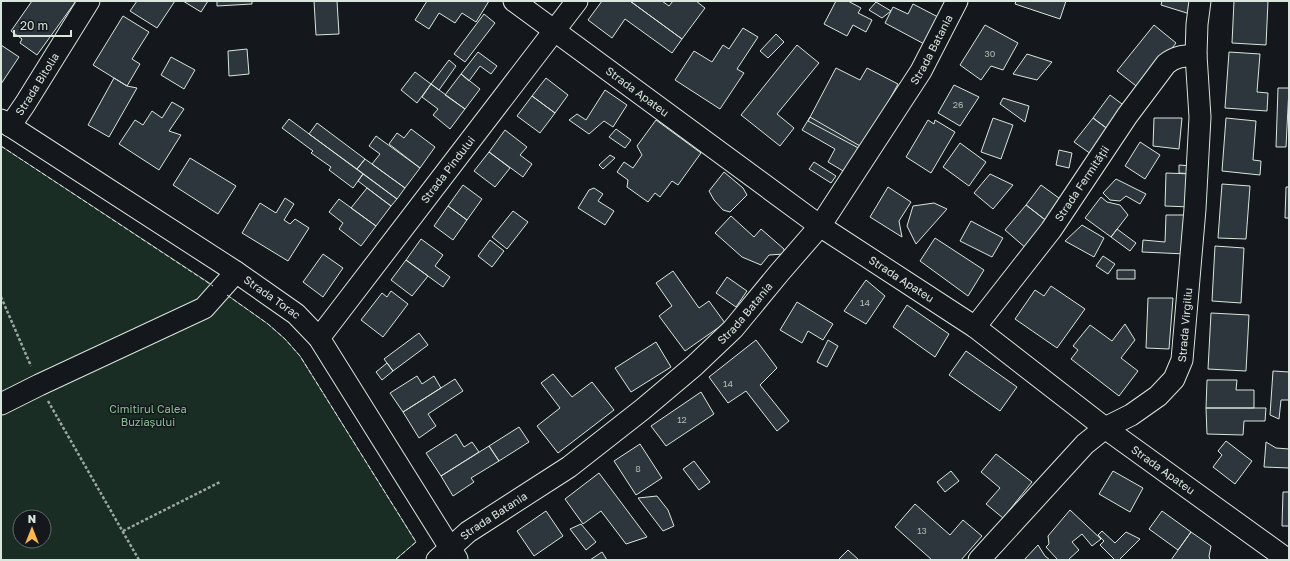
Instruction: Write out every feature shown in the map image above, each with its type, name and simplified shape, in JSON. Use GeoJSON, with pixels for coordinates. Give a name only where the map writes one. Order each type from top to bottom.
{"type":"FeatureCollection","features":[{"type":"Feature","properties":{"kind":"street","name":"Strada Bitolia"},"geometry":{"type":"LineString","coordinates":[[6,123],[25,104],[89,1]]}},
{"type":"Feature","properties":{"kind":"street","name":"Strada Apateu"},"geometry":{"type":"LineString","coordinates":[[514,1],[820,226],[975,327],[1105,428],[1288,560]]}},
{"type":"Feature","properties":{"kind":"street","name":"Strada Pindului"},"geometry":{"type":"LineString","coordinates":[[319,338],[577,1]]}},
{"type":"Feature","properties":{"kind":"street","name":"Strada Batania"},"geometry":{"type":"LineString","coordinates":[[448,556],[468,532],[569,467],[643,409],[694,366],[733,330],[820,226],[921,71],[957,1]]}},
{"type":"Feature","properties":{"kind":"street","name":"Strada Virgiliu"},"geometry":{"type":"LineString","coordinates":[[978,560],[1085,444],[1105,428],[1131,415],[1158,396],[1174,379],[1182,360],[1195,209],[1199,140],[1200,104],[1196,55],[1200,1]]}},
{"type":"Feature","properties":{"kind":"street","name":"Strada Fermității"},"geometry":{"type":"LineString","coordinates":[[975,327],[1051,230],[1127,116],[1166,64],[1180,56],[1196,55]]}},
{"type":"Feature","properties":{"kind":"street","name":"Strada Torac"},"geometry":{"type":"LineString","coordinates":[[6,123],[236,272],[296,314],[319,338],[448,556]]}},
{"type":"Feature","properties":{"kind":"street"},"geometry":{"type":"LineString","coordinates":[[1,404],[204,308],[236,272]]}},
{"type":"Feature","properties":{"kind":"path"},"geometry":{"type":"LineString","coordinates":[[1,297],[39,385],[139,560]]}},
{"type":"Feature","properties":{"kind":"path"},"geometry":{"type":"LineString","coordinates":[[123,531],[220,482]]}},
{"type":"Feature","properties":{"kind":"green space","name":"Cimitirul Calea Buziașului"},"geometry":{"type":"Polygon","coordinates":[[[1,146],[220,290],[268,324],[285,339],[300,356],[416,542],[395,560],[1,560],[1,146]]]}},
{"type":"Feature","properties":{"kind":"building"},"geometry":{"type":"Polygon","coordinates":[[[32,1],[76,1],[37,55],[20,43],[22,39],[11,31],[32,1]]]}},
{"type":"Feature","properties":{"kind":"building"},"geometry":{"type":"Polygon","coordinates":[[[137,1],[175,1],[157,28],[130,11],[137,1]]]}},
{"type":"Feature","properties":{"kind":"building"},"geometry":{"type":"Polygon","coordinates":[[[183,1],[208,1],[201,12],[183,1]]]}},
{"type":"Feature","properties":{"kind":"building"},"geometry":{"type":"Polygon","coordinates":[[[217,1],[252,1],[252,4],[217,6],[217,1]]]}},
{"type":"Feature","properties":{"kind":"building"},"geometry":{"type":"Polygon","coordinates":[[[314,1],[337,1],[339,34],[316,35],[314,1]]]}},
{"type":"Feature","properties":{"kind":"building"},"geometry":{"type":"Polygon","coordinates":[[[427,1],[489,1],[476,22],[462,13],[455,23],[439,13],[429,29],[415,20],[427,1]]]}},
{"type":"Feature","properties":{"kind":"building"},"geometry":{"type":"Polygon","coordinates":[[[602,1],[630,1],[682,39],[672,53],[625,19],[612,38],[588,20],[602,1]]]}},
{"type":"Feature","properties":{"kind":"building"},"geometry":{"type":"Polygon","coordinates":[[[630,1],[662,1],[669,6],[673,1],[696,1],[705,8],[682,39],[630,1]]]}},
{"type":"Feature","properties":{"kind":"building"},"geometry":{"type":"Polygon","coordinates":[[[836,1],[848,1],[861,8],[858,13],[872,20],[866,32],[853,25],[847,36],[824,24],[836,1]]]}},
{"type":"Feature","properties":{"kind":"building"},"geometry":{"type":"Polygon","coordinates":[[[1016,1],[1066,1],[1060,19],[1015,4],[1016,1]]]}},
{"type":"Feature","properties":{"kind":"building"},"geometry":{"type":"Polygon","coordinates":[[[1162,1],[1194,1],[1190,14],[1161,5],[1162,1]]]}},
{"type":"Feature","properties":{"kind":"building"},"geometry":{"type":"Polygon","coordinates":[[[1234,1],[1268,1],[1266,45],[1232,43],[1234,1]]]}},
{"type":"Feature","properties":{"kind":"building"},"geometry":{"type":"Polygon","coordinates":[[[876,2],[891,11],[882,18],[869,10],[876,2]]]}},
{"type":"Feature","properties":{"kind":"building"},"geometry":{"type":"Polygon","coordinates":[[[913,4],[940,18],[926,45],[885,23],[893,7],[908,14],[913,4]]]}},
{"type":"Feature","properties":{"kind":"building"},"geometry":{"type":"Polygon","coordinates":[[[484,14],[495,23],[465,62],[454,54],[484,14]]]}},
{"type":"Feature","properties":{"kind":"building"},"geometry":{"type":"Polygon","coordinates":[[[123,16],[149,32],[132,59],[140,64],[127,86],[93,65],[123,16]]]}},
{"type":"Feature","properties":{"kind":"building"},"geometry":{"type":"Polygon","coordinates":[[[985,25],[1018,43],[1003,70],[991,66],[981,80],[960,65],[985,25]]]}},
{"type":"Feature","properties":{"kind":"building"},"geometry":{"type":"Polygon","coordinates":[[[1154,25],[1176,43],[1140,89],[1117,71],[1154,25]]]}},
{"type":"Feature","properties":{"kind":"building"},"geometry":{"type":"Polygon","coordinates":[[[743,28],[758,37],[737,69],[744,73],[720,109],[675,80],[694,51],[712,62],[723,45],[729,49],[743,28]]]}},
{"type":"Feature","properties":{"kind":"building"},"geometry":{"type":"Polygon","coordinates":[[[776,34],[784,42],[768,58],[760,51],[776,34]]]}},
{"type":"Feature","properties":{"kind":"building"},"geometry":{"type":"Polygon","coordinates":[[[1,45],[19,57],[1,84],[1,45]]]}},
{"type":"Feature","properties":{"kind":"building"},"geometry":{"type":"Polygon","coordinates":[[[797,45],[819,63],[777,114],[794,128],[780,146],[741,115],[797,45]]]}},
{"type":"Feature","properties":{"kind":"building"},"geometry":{"type":"Polygon","coordinates":[[[247,49],[249,74],[229,76],[228,51],[247,49]]]}},
{"type":"Feature","properties":{"kind":"building"},"geometry":{"type":"Polygon","coordinates":[[[478,52],[497,66],[491,74],[480,66],[469,81],[461,74],[478,52]]]}},
{"type":"Feature","properties":{"kind":"building"},"geometry":{"type":"Polygon","coordinates":[[[1229,52],[1260,54],[1257,92],[1268,93],[1267,111],[1225,108],[1229,52]]]}},
{"type":"Feature","properties":{"kind":"building"},"geometry":{"type":"Polygon","coordinates":[[[1027,54],[1052,62],[1037,80],[1013,74],[1027,54]]]}},
{"type":"Feature","properties":{"kind":"building"},"geometry":{"type":"Polygon","coordinates":[[[171,57],[195,70],[184,89],[161,75],[171,57]]]}},
{"type":"Feature","properties":{"kind":"building"},"geometry":{"type":"Polygon","coordinates":[[[449,60],[456,66],[439,90],[431,84],[449,60]]]}},
{"type":"Feature","properties":{"kind":"building"},"geometry":{"type":"Polygon","coordinates":[[[836,68],[860,80],[867,68],[898,84],[862,150],[808,121],[836,68]]]}},
{"type":"Feature","properties":{"kind":"building"},"geometry":{"type":"Polygon","coordinates":[[[415,72],[431,84],[417,103],[401,90],[415,72]]]}},
{"type":"Feature","properties":{"kind":"building"},"geometry":{"type":"Polygon","coordinates":[[[461,74],[480,89],[465,109],[445,95],[461,74]]]}},
{"type":"Feature","properties":{"kind":"building"},"geometry":{"type":"Polygon","coordinates":[[[114,78],[127,86],[137,88],[109,137],[88,125],[114,78]]]}},
{"type":"Feature","properties":{"kind":"building"},"geometry":{"type":"Polygon","coordinates":[[[546,78],[568,95],[555,113],[532,96],[546,78]]]}},
{"type":"Feature","properties":{"kind":"building"},"geometry":{"type":"Polygon","coordinates":[[[431,84],[465,109],[450,129],[433,115],[438,109],[422,97],[431,84]]]}},
{"type":"Feature","properties":{"kind":"building"},"geometry":{"type":"Polygon","coordinates":[[[954,85],[979,97],[960,126],[938,113],[954,85]]]}},
{"type":"Feature","properties":{"kind":"building"},"geometry":{"type":"Polygon","coordinates":[[[1278,88],[1289,88],[1286,147],[1276,147],[1278,88]]]}},
{"type":"Feature","properties":{"kind":"building"},"geometry":{"type":"Polygon","coordinates":[[[605,90],[627,105],[613,127],[604,121],[589,134],[569,120],[577,114],[586,120],[605,90]]]}},
{"type":"Feature","properties":{"kind":"building"},"geometry":{"type":"Polygon","coordinates":[[[1110,95],[1126,107],[1109,130],[1093,118],[1110,95]]]}},
{"type":"Feature","properties":{"kind":"building"},"geometry":{"type":"Polygon","coordinates":[[[532,96],[555,113],[540,133],[517,116],[532,96]]]}},
{"type":"Feature","properties":{"kind":"building"},"geometry":{"type":"Polygon","coordinates":[[[1003,98],[1029,106],[1025,122],[1000,104],[1003,98]]]}},
{"type":"Feature","properties":{"kind":"building"},"geometry":{"type":"Polygon","coordinates":[[[172,102],[184,109],[169,131],[181,135],[159,170],[119,144],[135,120],[143,125],[152,111],[162,118],[172,102]]]}},
{"type":"Feature","properties":{"kind":"building"},"geometry":{"type":"Polygon","coordinates":[[[810,117],[860,146],[845,172],[828,162],[835,149],[802,130],[810,117]]]}},
{"type":"Feature","properties":{"kind":"building"},"geometry":{"type":"Polygon","coordinates":[[[993,118],[1013,125],[1001,159],[981,152],[993,118]]]}},
{"type":"Feature","properties":{"kind":"building"},"geometry":{"type":"Polygon","coordinates":[[[1093,118],[1109,130],[1091,154],[1074,142],[1093,118]]]}},
{"type":"Feature","properties":{"kind":"building"},"geometry":{"type":"Polygon","coordinates":[[[1154,118],[1182,118],[1179,149],[1153,146],[1154,118]]]}},
{"type":"Feature","properties":{"kind":"building"},"geometry":{"type":"Polygon","coordinates":[[[1226,118],[1256,121],[1253,160],[1261,161],[1260,175],[1222,171],[1226,118]]]}},
{"type":"Feature","properties":{"kind":"building"},"geometry":{"type":"Polygon","coordinates":[[[289,119],[363,174],[353,188],[329,170],[331,167],[311,153],[313,151],[282,128],[289,119]]]}},
{"type":"Feature","properties":{"kind":"building"},"geometry":{"type":"Polygon","coordinates":[[[656,120],[701,153],[678,185],[672,181],[660,197],[655,193],[648,202],[627,187],[628,180],[617,172],[624,162],[633,168],[642,155],[637,146],[656,120]]]}},
{"type":"Feature","properties":{"kind":"building"},"geometry":{"type":"Polygon","coordinates":[[[928,120],[934,124],[935,120],[955,132],[931,173],[906,157],[928,120]]]}},
{"type":"Feature","properties":{"kind":"building"},"geometry":{"type":"Polygon","coordinates":[[[317,123],[365,159],[357,169],[309,134],[317,123]]]}},
{"type":"Feature","properties":{"kind":"building"},"geometry":{"type":"Polygon","coordinates":[[[411,129],[435,147],[420,168],[389,144],[397,133],[404,138],[411,129]]]}},
{"type":"Feature","properties":{"kind":"building"},"geometry":{"type":"Polygon","coordinates":[[[616,129],[631,140],[625,148],[609,137],[616,129]]]}},
{"type":"Feature","properties":{"kind":"building"},"geometry":{"type":"Polygon","coordinates":[[[505,130],[527,147],[520,155],[532,164],[523,177],[489,152],[505,130]]]}},
{"type":"Feature","properties":{"kind":"building"},"geometry":{"type":"Polygon","coordinates":[[[376,136],[420,168],[405,188],[372,164],[380,154],[369,146],[376,136]]]}},
{"type":"Feature","properties":{"kind":"building"},"geometry":{"type":"Polygon","coordinates":[[[1140,142],[1160,155],[1145,179],[1125,166],[1140,142]]]}},
{"type":"Feature","properties":{"kind":"building"},"geometry":{"type":"Polygon","coordinates":[[[960,143],[986,162],[969,186],[943,167],[960,143]]]}},
{"type":"Feature","properties":{"kind":"building"},"geometry":{"type":"Polygon","coordinates":[[[1059,150],[1072,153],[1069,168],[1056,165],[1059,150]]]}},
{"type":"Feature","properties":{"kind":"building"},"geometry":{"type":"Polygon","coordinates":[[[489,152],[510,168],[495,187],[474,171],[489,152]]]}},
{"type":"Feature","properties":{"kind":"building"},"geometry":{"type":"Polygon","coordinates":[[[610,155],[615,158],[603,169],[599,165],[610,155]]]}},
{"type":"Feature","properties":{"kind":"building"},"geometry":{"type":"Polygon","coordinates":[[[190,158],[236,186],[218,214],[173,185],[190,158]]]}},
{"type":"Feature","properties":{"kind":"building"},"geometry":{"type":"Polygon","coordinates":[[[365,159],[405,188],[397,199],[357,169],[365,159]]]}},
{"type":"Feature","properties":{"kind":"building"},"geometry":{"type":"Polygon","coordinates":[[[814,162],[836,176],[831,183],[809,169],[814,162]]]}},
{"type":"Feature","properties":{"kind":"building"},"geometry":{"type":"Polygon","coordinates":[[[1179,165],[1192,166],[1193,174],[1179,173],[1179,165]]]}},
{"type":"Feature","properties":{"kind":"building"},"geometry":{"type":"Polygon","coordinates":[[[724,172],[743,188],[747,195],[730,212],[723,210],[714,200],[709,191],[724,172]]]}},
{"type":"Feature","properties":{"kind":"building"},"geometry":{"type":"Polygon","coordinates":[[[1166,173],[1193,174],[1191,207],[1165,206],[1166,173]]]}},
{"type":"Feature","properties":{"kind":"building"},"geometry":{"type":"Polygon","coordinates":[[[363,174],[397,199],[391,206],[358,181],[363,174]]]}},
{"type":"Feature","properties":{"kind":"building"},"geometry":{"type":"Polygon","coordinates":[[[990,174],[1013,185],[993,209],[974,193],[990,174]]]}},
{"type":"Feature","properties":{"kind":"building"},"geometry":{"type":"Polygon","coordinates":[[[1116,179],[1146,194],[1140,204],[1126,196],[1120,201],[1110,200],[1103,193],[1116,179]]]}},
{"type":"Feature","properties":{"kind":"building"},"geometry":{"type":"Polygon","coordinates":[[[1222,184],[1250,186],[1246,239],[1218,238],[1222,184]]]}},
{"type":"Feature","properties":{"kind":"building"},"geometry":{"type":"Polygon","coordinates":[[[463,185],[482,199],[467,220],[448,206],[463,185]]]}},
{"type":"Feature","properties":{"kind":"building"},"geometry":{"type":"Polygon","coordinates":[[[1041,185],[1063,201],[1048,222],[1026,205],[1041,185]]]}},
{"type":"Feature","properties":{"kind":"building"},"geometry":{"type":"Polygon","coordinates":[[[888,187],[911,202],[899,221],[902,237],[870,217],[888,187]]]}},
{"type":"Feature","properties":{"kind":"building"},"geometry":{"type":"Polygon","coordinates":[[[1286,187],[1289,187],[1289,218],[1285,218],[1286,187]]]}},
{"type":"Feature","properties":{"kind":"building"},"geometry":{"type":"Polygon","coordinates":[[[367,188],[391,206],[376,226],[351,208],[367,188]]]}},
{"type":"Feature","properties":{"kind":"building"},"geometry":{"type":"Polygon","coordinates":[[[594,188],[603,194],[598,201],[614,211],[605,225],[578,208],[589,190],[594,188]]]}},
{"type":"Feature","properties":{"kind":"building"},"geometry":{"type":"Polygon","coordinates":[[[1101,197],[1107,202],[1120,205],[1128,215],[1111,237],[1085,218],[1101,197]]]}},
{"type":"Feature","properties":{"kind":"building"},"geometry":{"type":"Polygon","coordinates":[[[285,198],[294,204],[284,220],[290,224],[295,219],[309,228],[288,261],[242,233],[260,203],[276,213],[285,198]]]}},
{"type":"Feature","properties":{"kind":"building"},"geometry":{"type":"Polygon","coordinates":[[[339,199],[376,226],[361,246],[339,229],[343,223],[329,212],[339,199]]]}},
{"type":"Feature","properties":{"kind":"building"},"geometry":{"type":"Polygon","coordinates":[[[934,203],[947,209],[916,244],[907,226],[913,206],[934,203]]]}},
{"type":"Feature","properties":{"kind":"building"},"geometry":{"type":"Polygon","coordinates":[[[1026,205],[1048,222],[1027,249],[1005,230],[1026,205]]]}},
{"type":"Feature","properties":{"kind":"building"},"geometry":{"type":"Polygon","coordinates":[[[448,206],[467,220],[453,240],[434,226],[448,206]]]}},
{"type":"Feature","properties":{"kind":"building"},"geometry":{"type":"Polygon","coordinates":[[[513,211],[528,222],[507,249],[492,237],[513,211]]]}},
{"type":"Feature","properties":{"kind":"building"},"geometry":{"type":"Polygon","coordinates":[[[1166,215],[1188,215],[1186,254],[1142,252],[1143,240],[1165,242],[1166,215]]]}},
{"type":"Feature","properties":{"kind":"building"},"geometry":{"type":"Polygon","coordinates":[[[731,216],[754,237],[761,229],[784,249],[784,254],[769,255],[761,265],[742,257],[715,233],[731,216]]]}},
{"type":"Feature","properties":{"kind":"building"},"geometry":{"type":"Polygon","coordinates":[[[971,221],[1003,238],[992,257],[960,241],[971,221]]]}},
{"type":"Feature","properties":{"kind":"building"},"geometry":{"type":"Polygon","coordinates":[[[1082,225],[1104,238],[1094,257],[1065,241],[1082,225]]]}},
{"type":"Feature","properties":{"kind":"building"},"geometry":{"type":"Polygon","coordinates":[[[1117,229],[1136,243],[1130,251],[1111,237],[1117,229]]]}},
{"type":"Feature","properties":{"kind":"building"},"geometry":{"type":"Polygon","coordinates":[[[935,238],[984,270],[968,296],[920,261],[935,238]]]}},
{"type":"Feature","properties":{"kind":"building"},"geometry":{"type":"Polygon","coordinates":[[[421,239],[443,255],[435,266],[450,277],[443,287],[406,260],[421,239]]]}},
{"type":"Feature","properties":{"kind":"building"},"geometry":{"type":"Polygon","coordinates":[[[490,240],[504,251],[492,267],[478,256],[490,240]]]}},
{"type":"Feature","properties":{"kind":"building"},"geometry":{"type":"Polygon","coordinates":[[[1215,246],[1244,248],[1241,303],[1212,301],[1215,246]]]}},
{"type":"Feature","properties":{"kind":"building"},"geometry":{"type":"Polygon","coordinates":[[[323,254],[343,268],[323,297],[303,282],[323,254]]]}},
{"type":"Feature","properties":{"kind":"building"},"geometry":{"type":"Polygon","coordinates":[[[1103,256],[1115,264],[1108,274],[1096,266],[1103,256]]]}},
{"type":"Feature","properties":{"kind":"building"},"geometry":{"type":"Polygon","coordinates":[[[406,260],[428,276],[412,296],[391,280],[406,260]]]}},
{"type":"Feature","properties":{"kind":"building"},"geometry":{"type":"Polygon","coordinates":[[[1117,270],[1135,270],[1135,279],[1117,279],[1117,270]]]}},
{"type":"Feature","properties":{"kind":"building"},"geometry":{"type":"Polygon","coordinates":[[[673,271],[699,308],[709,301],[725,323],[685,351],[659,316],[672,306],[656,283],[673,271]]]}},
{"type":"Feature","properties":{"kind":"building"},"geometry":{"type":"Polygon","coordinates":[[[727,277],[747,291],[736,307],[716,293],[727,277]]]}},
{"type":"Feature","properties":{"kind":"building"},"geometry":{"type":"Polygon","coordinates":[[[866,280],[885,296],[866,324],[844,311],[866,280]]]}},
{"type":"Feature","properties":{"kind":"building"},"geometry":{"type":"Polygon","coordinates":[[[1051,286],[1085,309],[1057,348],[1015,319],[1035,290],[1044,296],[1051,286]]]}},
{"type":"Feature","properties":{"kind":"building"},"geometry":{"type":"Polygon","coordinates":[[[391,291],[408,304],[383,337],[361,320],[382,293],[387,297],[391,291]]]}},
{"type":"Feature","properties":{"kind":"building"},"geometry":{"type":"Polygon","coordinates":[[[1148,298],[1173,298],[1169,349],[1146,348],[1148,298]]]}},
{"type":"Feature","properties":{"kind":"building"},"geometry":{"type":"Polygon","coordinates":[[[797,302],[833,324],[823,340],[808,331],[802,343],[780,330],[797,302]]]}},
{"type":"Feature","properties":{"kind":"building"},"geometry":{"type":"Polygon","coordinates":[[[907,305],[949,334],[935,357],[893,327],[907,305]]]}},
{"type":"Feature","properties":{"kind":"building"},"geometry":{"type":"Polygon","coordinates":[[[1211,313],[1249,315],[1246,371],[1208,369],[1211,313]]]}},
{"type":"Feature","properties":{"kind":"building"},"geometry":{"type":"Polygon","coordinates":[[[1125,324],[1135,340],[1121,358],[1138,371],[1119,396],[1071,359],[1078,350],[1073,346],[1090,325],[1112,341],[1125,324]]]}},
{"type":"Feature","properties":{"kind":"building"},"geometry":{"type":"Polygon","coordinates":[[[419,333],[428,345],[393,371],[384,359],[419,333]]]}},
{"type":"Feature","properties":{"kind":"building"},"geometry":{"type":"Polygon","coordinates":[[[756,340],[777,368],[760,385],[789,421],[777,431],[746,391],[728,403],[709,377],[756,340]]]}},
{"type":"Feature","properties":{"kind":"building"},"geometry":{"type":"Polygon","coordinates":[[[828,340],[838,346],[827,367],[817,362],[828,340]]]}},
{"type":"Feature","properties":{"kind":"building"},"geometry":{"type":"Polygon","coordinates":[[[656,342],[671,367],[631,392],[615,368],[656,342]]]}},
{"type":"Feature","properties":{"kind":"building"},"geometry":{"type":"Polygon","coordinates":[[[966,351],[1017,387],[1000,411],[949,375],[966,351]]]}},
{"type":"Feature","properties":{"kind":"building"},"geometry":{"type":"Polygon","coordinates":[[[387,363],[393,371],[382,380],[376,372],[387,363]]]}},
{"type":"Feature","properties":{"kind":"building"},"geometry":{"type":"Polygon","coordinates":[[[1273,371],[1289,372],[1289,400],[1281,400],[1279,419],[1270,415],[1273,371]]]}},
{"type":"Feature","properties":{"kind":"building"},"geometry":{"type":"Polygon","coordinates":[[[553,374],[572,397],[592,382],[614,410],[558,453],[537,426],[560,408],[541,383],[553,374]]]}},
{"type":"Feature","properties":{"kind":"building"},"geometry":{"type":"Polygon","coordinates":[[[417,376],[422,384],[434,376],[441,388],[403,412],[390,393],[417,376]]]}},
{"type":"Feature","properties":{"kind":"building"},"geometry":{"type":"Polygon","coordinates":[[[455,379],[463,391],[428,414],[436,426],[419,438],[403,412],[455,379]]]}},
{"type":"Feature","properties":{"kind":"building"},"geometry":{"type":"Polygon","coordinates":[[[1207,380],[1237,380],[1236,390],[1254,390],[1254,408],[1206,408],[1207,380]]]}},
{"type":"Feature","properties":{"kind":"building"},"geometry":{"type":"Polygon","coordinates":[[[701,392],[714,414],[666,446],[651,426],[701,392]]]}},
{"type":"Feature","properties":{"kind":"building"},"geometry":{"type":"Polygon","coordinates":[[[1206,408],[1266,408],[1265,421],[1244,421],[1243,435],[1207,434],[1206,408]]]}},
{"type":"Feature","properties":{"kind":"building"},"geometry":{"type":"Polygon","coordinates":[[[519,427],[529,442],[499,461],[489,446],[519,427]]]}},
{"type":"Feature","properties":{"kind":"building"},"geometry":{"type":"Polygon","coordinates":[[[456,434],[464,447],[472,442],[479,452],[441,476],[426,453],[456,434]]]}},
{"type":"Feature","properties":{"kind":"building"},"geometry":{"type":"Polygon","coordinates":[[[1226,441],[1252,461],[1235,484],[1213,467],[1222,455],[1218,451],[1226,441]]]}},
{"type":"Feature","properties":{"kind":"building"},"geometry":{"type":"Polygon","coordinates":[[[1266,442],[1276,448],[1289,449],[1289,468],[1264,467],[1266,442]]]}},
{"type":"Feature","properties":{"kind":"building"},"geometry":{"type":"Polygon","coordinates":[[[640,444],[662,478],[636,495],[614,461],[640,444]]]}},
{"type":"Feature","properties":{"kind":"building"},"geometry":{"type":"Polygon","coordinates":[[[489,446],[499,461],[471,478],[474,482],[453,496],[441,476],[489,446]]]}},
{"type":"Feature","properties":{"kind":"building"},"geometry":{"type":"Polygon","coordinates":[[[996,454],[1032,482],[1003,518],[986,504],[1000,488],[981,472],[996,454]]]}},
{"type":"Feature","properties":{"kind":"building"},"geometry":{"type":"Polygon","coordinates":[[[694,461],[710,482],[699,490],[683,469],[694,461]]]}},
{"type":"Feature","properties":{"kind":"building"},"geometry":{"type":"Polygon","coordinates":[[[951,471],[959,481],[945,492],[937,482],[951,471]]]}},
{"type":"Feature","properties":{"kind":"building"},"geometry":{"type":"Polygon","coordinates":[[[1113,471],[1143,488],[1130,512],[1099,494],[1113,471]]]}},
{"type":"Feature","properties":{"kind":"building"},"geometry":{"type":"Polygon","coordinates":[[[599,473],[647,537],[626,544],[601,511],[583,524],[565,499],[599,473]]]}},
{"type":"Feature","properties":{"kind":"building"},"geometry":{"type":"Polygon","coordinates":[[[1283,492],[1289,492],[1289,526],[1282,526],[1283,492]]]}},
{"type":"Feature","properties":{"kind":"building"},"geometry":{"type":"Polygon","coordinates":[[[657,496],[668,510],[674,526],[663,531],[638,498],[657,496]]]}},
{"type":"Feature","properties":{"kind":"building"},"geometry":{"type":"Polygon","coordinates":[[[915,504],[950,535],[963,520],[982,536],[961,560],[932,560],[895,527],[915,504]]]}},
{"type":"Feature","properties":{"kind":"building"},"geometry":{"type":"Polygon","coordinates":[[[1070,510],[1101,539],[1092,546],[1082,534],[1072,542],[1079,550],[1068,560],[1058,560],[1046,547],[1049,544],[1048,536],[1070,510]]]}},
{"type":"Feature","properties":{"kind":"building"},"geometry":{"type":"Polygon","coordinates":[[[546,511],[563,536],[534,556],[517,531],[546,511]]]}},
{"type":"Feature","properties":{"kind":"building"},"geometry":{"type":"Polygon","coordinates":[[[1162,511],[1191,532],[1178,550],[1149,529],[1162,511]]]}},
{"type":"Feature","properties":{"kind":"building"},"geometry":{"type":"Polygon","coordinates":[[[581,524],[596,542],[586,550],[570,529],[581,524]]]}},
{"type":"Feature","properties":{"kind":"building"},"geometry":{"type":"Polygon","coordinates":[[[1102,531],[1115,543],[1126,532],[1140,539],[1119,560],[1115,560],[1100,545],[1104,541],[1098,535],[1102,531]]]}},
{"type":"Feature","properties":{"kind":"building"},"geometry":{"type":"Polygon","coordinates":[[[1191,532],[1211,546],[1209,556],[1210,560],[1171,560],[1191,532]]]}},
{"type":"Feature","properties":{"kind":"building"},"geometry":{"type":"Polygon","coordinates":[[[1038,545],[1045,556],[1050,560],[1024,560],[1038,545]]]}},
{"type":"Feature","properties":{"kind":"building"},"geometry":{"type":"Polygon","coordinates":[[[848,550],[859,560],[838,560],[848,550]]]}},
{"type":"Feature","properties":{"kind":"building"},"geometry":{"type":"Polygon","coordinates":[[[602,552],[607,560],[590,560],[602,552]]]}},
{"type":"Feature","properties":{"kind":"fence"},"geometry":{"type":"LineString","coordinates":[[1,146],[213,286]]}},
{"type":"Feature","properties":{"kind":"fence"},"geometry":{"type":"LineString","coordinates":[[227,295],[268,324],[285,339],[300,356],[416,542],[395,560]]}}]}
